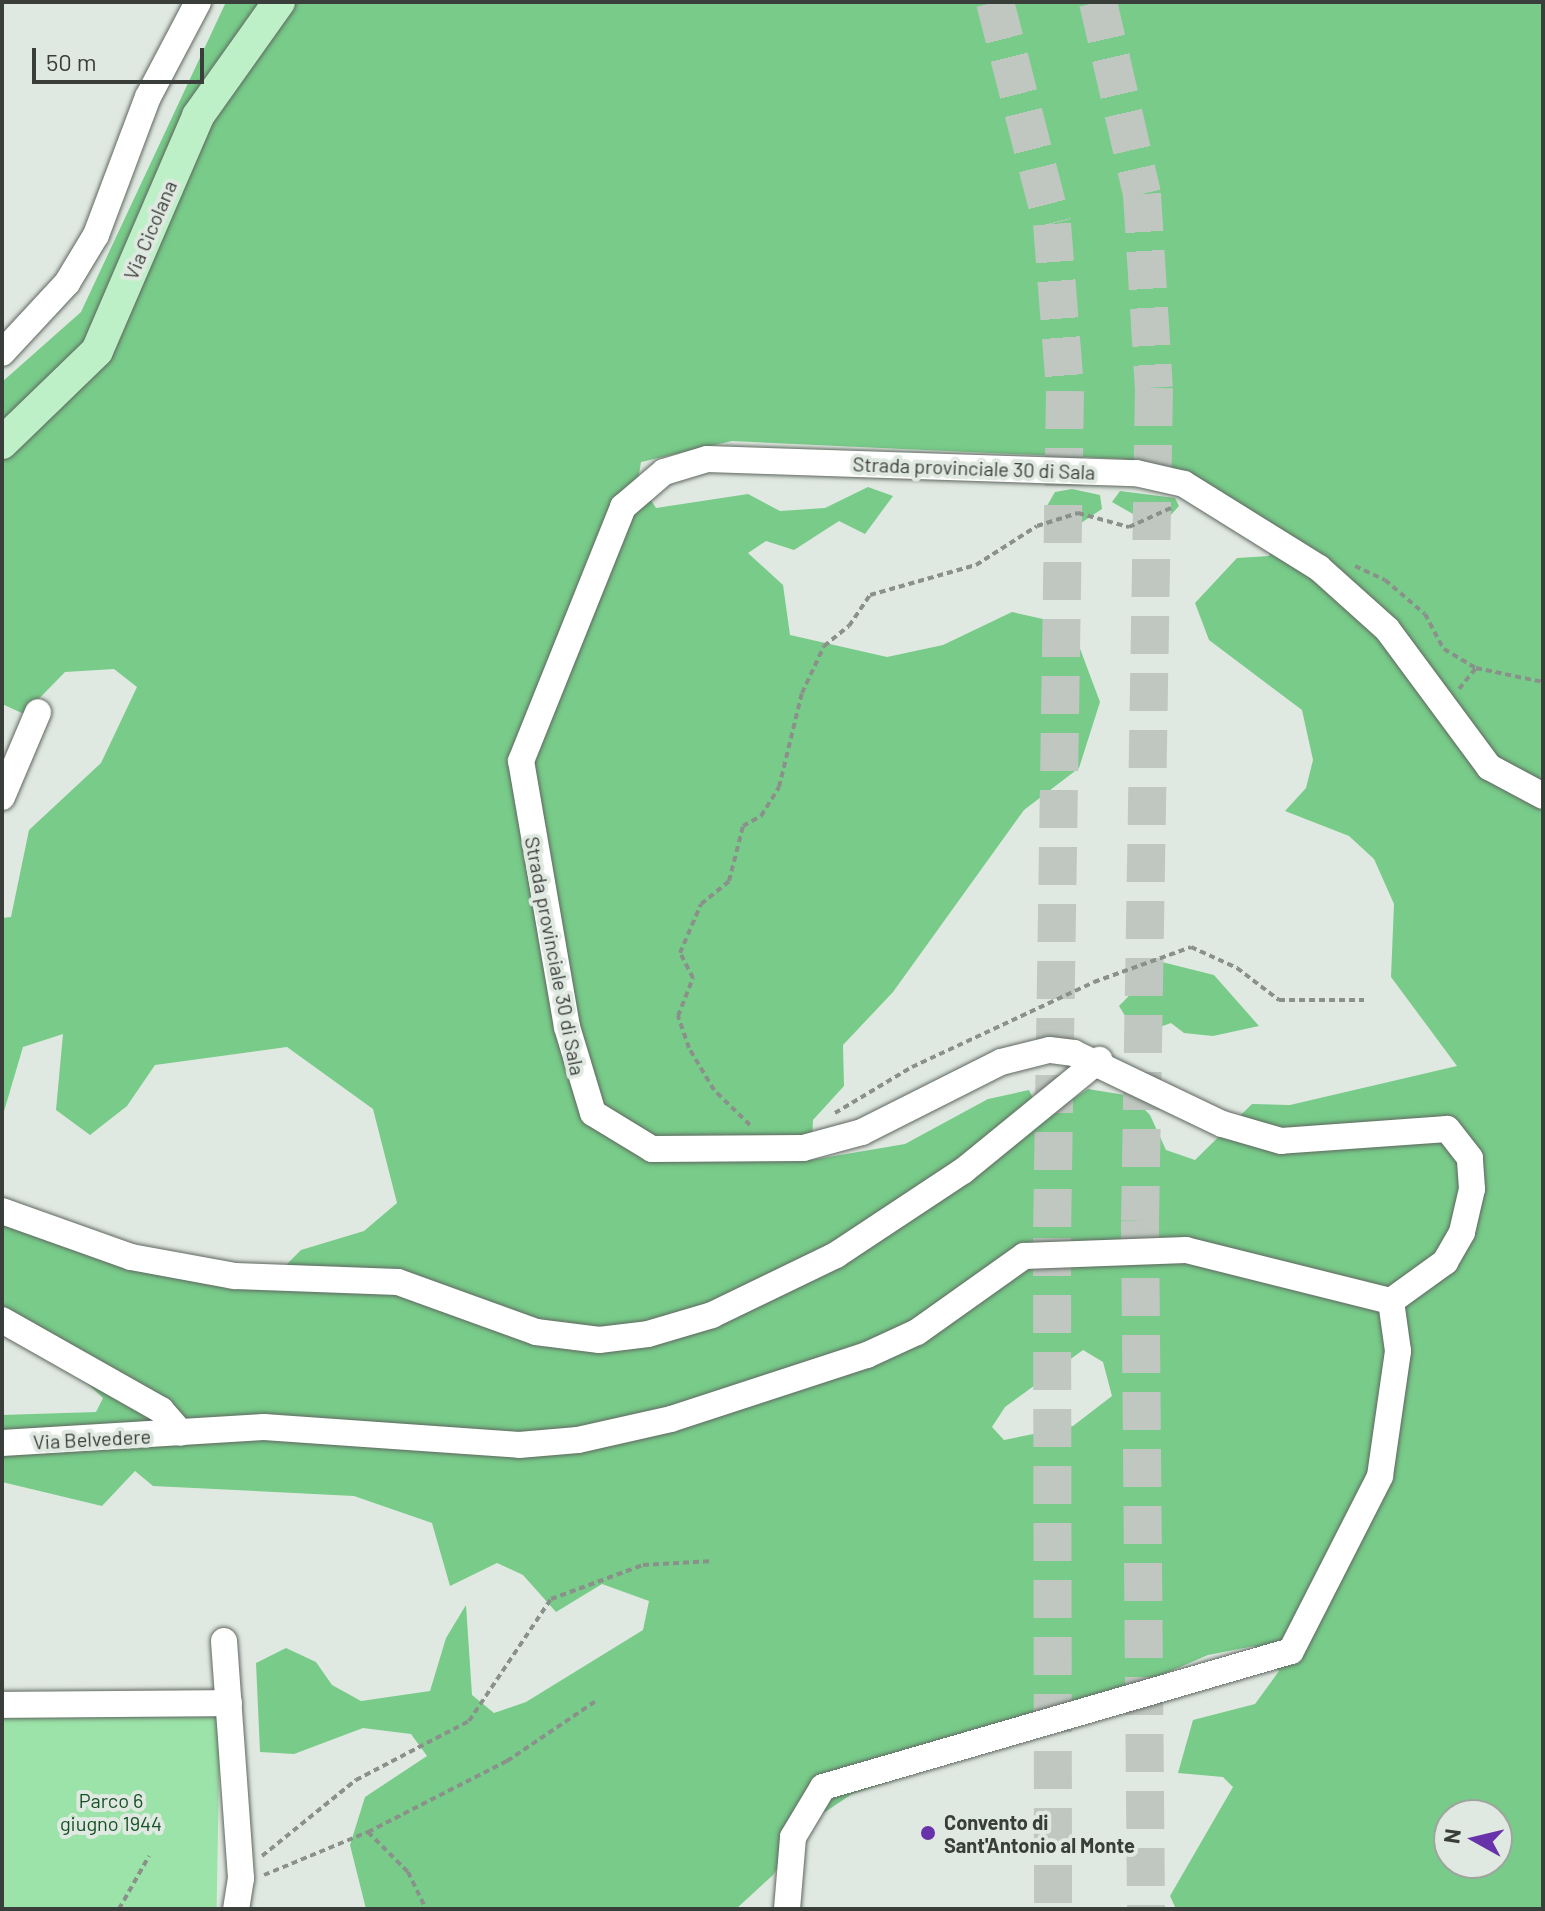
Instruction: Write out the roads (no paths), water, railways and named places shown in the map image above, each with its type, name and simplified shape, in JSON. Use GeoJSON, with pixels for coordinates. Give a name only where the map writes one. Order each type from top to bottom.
{"type":"FeatureCollection","features":[{"type":"Feature","properties":{"kind":"main road","name":"Via Cicolana"},"geometry":{"type":"LineString","coordinates":[[2,443],[97,351],[198,116],[279,2]]}},
{"type":"Feature","properties":{"kind":"street"},"geometry":{"type":"LineString","coordinates":[[2,353],[67,283],[96,235],[148,97],[198,2]]}},
{"type":"Feature","properties":{"kind":"street","name":"Strada provinciale 30 di Sala"},"geometry":{"type":"LineString","coordinates":[[1391,1301],[1445,1262],[1462,1232],[1472,1189],[1461,1139],[1427,1127],[1269,1138],[1222,1124],[1099,1060],[1049,1050],[1027,1053],[862,1132],[775,1149],[689,1152],[627,1139],[593,1113],[567,1027],[521,761],[623,507],[664,472],[707,459],[1136,473],[1210,498],[1319,568],[1387,629],[1442,709],[1489,767],[1543,796]]}},
{"type":"Feature","properties":{"kind":"street"},"geometry":{"type":"LineString","coordinates":[[2,797],[38,712]]}},
{"type":"Feature","properties":{"kind":"street"},"geometry":{"type":"LineString","coordinates":[[2,1211],[131,1257],[235,1276],[398,1282],[536,1332],[599,1340],[648,1334],[712,1315],[836,1255],[963,1171],[1099,1060]]}},
{"type":"Feature","properties":{"kind":"street"},"geometry":{"type":"LineString","coordinates":[[2,1320],[161,1410],[181,1433],[325,1427],[519,1445],[578,1440],[867,1355],[917,1332],[1024,1256],[1186,1250],[1391,1301],[1397,1366],[1380,1476],[1291,1651],[823,1787],[793,1837],[787,1909]]}},
{"type":"Feature","properties":{"kind":"street","name":"Via Belvedere"},"geometry":{"type":"LineString","coordinates":[[2,1443],[181,1433]]}},
{"type":"Feature","properties":{"kind":"street"},"geometry":{"type":"LineString","coordinates":[[224,1641],[241,1878],[236,1908]]}},
{"type":"Feature","properties":{"kind":"street"},"geometry":{"type":"LineString","coordinates":[[2,1705],[229,1703]]}},
{"type":"Feature","properties":{"kind":"tunnel"},"geometry":{"type":"LineString","coordinates":[[995,2],[1052,224],[1065,391],[1052,1238],[1053,1909]]}},
{"type":"Feature","properties":{"kind":"tunnel"},"geometry":{"type":"LineString","coordinates":[[1098,2],[1142,194],[1154,388],[1140,1221],[1146,1909]]}},
{"type":"Feature","properties":{"kind":"place","name":"Convento di Sant'Antonio al Monte"},"geometry":{"type":"Point","coordinates":[928,1833]}},
{"type":"Feature","properties":{"kind":"park label","name":"Parco 6 giugno 1944"},"geometry":{"type":"Point","coordinates":[111,1812]}}]}
